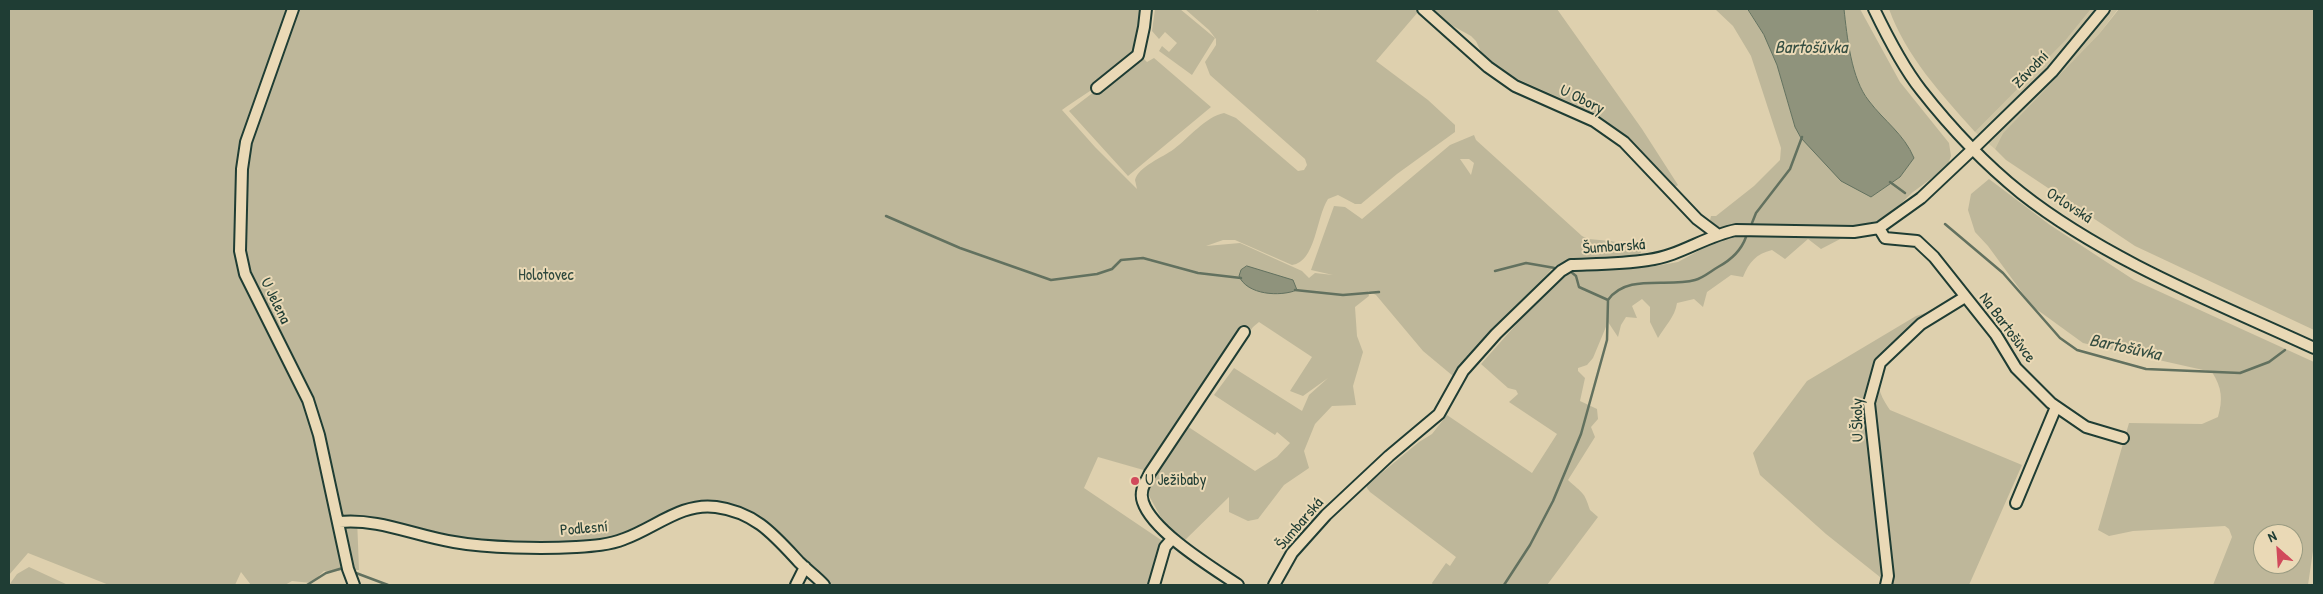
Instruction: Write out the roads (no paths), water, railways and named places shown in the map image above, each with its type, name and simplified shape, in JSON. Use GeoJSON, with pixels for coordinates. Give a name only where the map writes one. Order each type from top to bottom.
{"type":"FeatureCollection","features":[{"type":"Feature","properties":{"kind":"street","name":"U Jelena"},"geometry":{"type":"LineString","coordinates":[[294,9],[246,142],[242,169],[240,251],[245,274],[308,400],[319,435],[348,570],[354,585]]}},
{"type":"Feature","properties":{"kind":"street"},"geometry":{"type":"LineString","coordinates":[[1097,88],[1138,55],[1146,9]]}},
{"type":"Feature","properties":{"kind":"street","name":"U Obory"},"geometry":{"type":"LineString","coordinates":[[1423,9],[1488,68],[1515,86],[1594,121],[1624,142],[1697,219],[1717,234]]}},
{"type":"Feature","properties":{"kind":"street","name":"Orlovská"},"geometry":{"type":"LineString","coordinates":[[1874,9],[1891,44],[1920,89],[1974,148],[2022,193],[2065,223],[2146,271],[2314,348]]}},
{"type":"Feature","properties":{"kind":"street","name":"Závodní"},"geometry":{"type":"LineString","coordinates":[[1974,148],[2052,72],[2104,9]]}},
{"type":"Feature","properties":{"kind":"street","name":"Šumbarská"},"geometry":{"type":"LineString","coordinates":[[1274,585],[1292,553],[1326,515],[1389,456],[1439,414],[1463,371],[1496,334],[1561,271],[1571,265],[1649,260],[1689,248],[1717,234],[1736,230],[1854,232],[1879,228],[1921,198],[1974,148]]}},
{"type":"Feature","properties":{"kind":"street","name":"Na Bartošůvce"},"geometry":{"type":"LineString","coordinates":[[1879,228],[1885,238],[1917,241],[1934,257],[1996,335],[2016,368],[2056,407],[2086,427],[2123,438]]}},
{"type":"Feature","properties":{"kind":"street","name":"U Školy"},"geometry":{"type":"LineString","coordinates":[[1886,585],[1888,576],[1869,403],[1875,379],[1880,363],[1921,324],[1965,296]]}},
{"type":"Feature","properties":{"kind":"street"},"geometry":{"type":"LineString","coordinates":[[1238,585],[1172,539],[1143,503],[1142,489],[1150,473],[1244,332]]}},
{"type":"Feature","properties":{"kind":"street"},"geometry":{"type":"LineString","coordinates":[[2016,503],[2056,407]]}},
{"type":"Feature","properties":{"kind":"street","name":"Podlesní"},"geometry":{"type":"LineString","coordinates":[[339,522],[374,522],[454,542],[494,546],[573,547],[623,540],[684,510],[699,507],[716,507],[746,515],[763,524],[824,585]]}},
{"type":"Feature","properties":{"kind":"street"},"geometry":{"type":"LineString","coordinates":[[1154,585],[1166,547],[1172,539]]}},
{"type":"Feature","properties":{"kind":"street"},"geometry":{"type":"LineString","coordinates":[[796,585],[805,567]]}},
{"type":"Feature","properties":{"kind":"water","name":"Bartošůvka"},"geometry":{"type":"Polygon","coordinates":[[[1748,9],[1844,9],[1851,57],[1863,92],[1905,142],[1914,158],[1900,177],[1871,197],[1841,181],[1801,138],[1795,127],[1777,65],[1764,35],[1748,9]]]}},
{"type":"Feature","properties":{"kind":"water"},"geometry":{"type":"Polygon","coordinates":[[[1247,266],[1293,280],[1297,290],[1273,294],[1256,291],[1243,282],[1239,276],[1241,270],[1247,266]]]}},
{"type":"Feature","properties":{"kind":"waterway"},"geometry":{"type":"LineString","coordinates":[[1752,223],[1756,213],[1790,169],[1802,137]]}},
{"type":"Feature","properties":{"kind":"waterway","name":"Bartošůvka"},"geometry":{"type":"LineString","coordinates":[[1890,182],[1905,193]]}},
{"type":"Feature","properties":{"kind":"waterway"},"geometry":{"type":"LineString","coordinates":[[886,216],[960,248],[1051,280],[1097,274],[1112,269],[1121,260],[1143,258],[1198,273],[1241,278]]}},
{"type":"Feature","properties":{"kind":"waterway","name":"Bartošůvka"},"geometry":{"type":"LineString","coordinates":[[1945,224],[2003,273],[2060,338],[2077,350],[2146,369],[2240,373],[2269,362],[2285,350]]}},
{"type":"Feature","properties":{"kind":"waterway"},"geometry":{"type":"LineString","coordinates":[[1570,271],[1576,276],[1579,287],[1608,300],[1616,292],[1636,284],[1684,282],[1701,278],[1731,258],[1741,247],[1746,237]]}},
{"type":"Feature","properties":{"kind":"waterway"},"geometry":{"type":"LineString","coordinates":[[1495,271],[1526,263],[1555,268]]}},
{"type":"Feature","properties":{"kind":"waterway"},"geometry":{"type":"LineString","coordinates":[[1295,290],[1343,295],[1379,292]]}},
{"type":"Feature","properties":{"kind":"waterway"},"geometry":{"type":"LineString","coordinates":[[1504,585],[1530,545],[1553,501],[1581,434],[1607,340],[1608,300]]}},
{"type":"Feature","properties":{"kind":"waterway"},"geometry":{"type":"LineString","coordinates":[[307,585],[326,573],[343,568]]}},
{"type":"Feature","properties":{"kind":"waterway"},"geometry":{"type":"LineString","coordinates":[[356,573],[388,585]]}},
{"type":"Feature","properties":{"kind":"place","name":"U Ježibaby"},"geometry":{"type":"Point","coordinates":[1135,481]}},
{"type":"Feature","properties":{"kind":"park label","name":"Holotovec"},"geometry":{"type":"Point","coordinates":[546,276]}}]}
